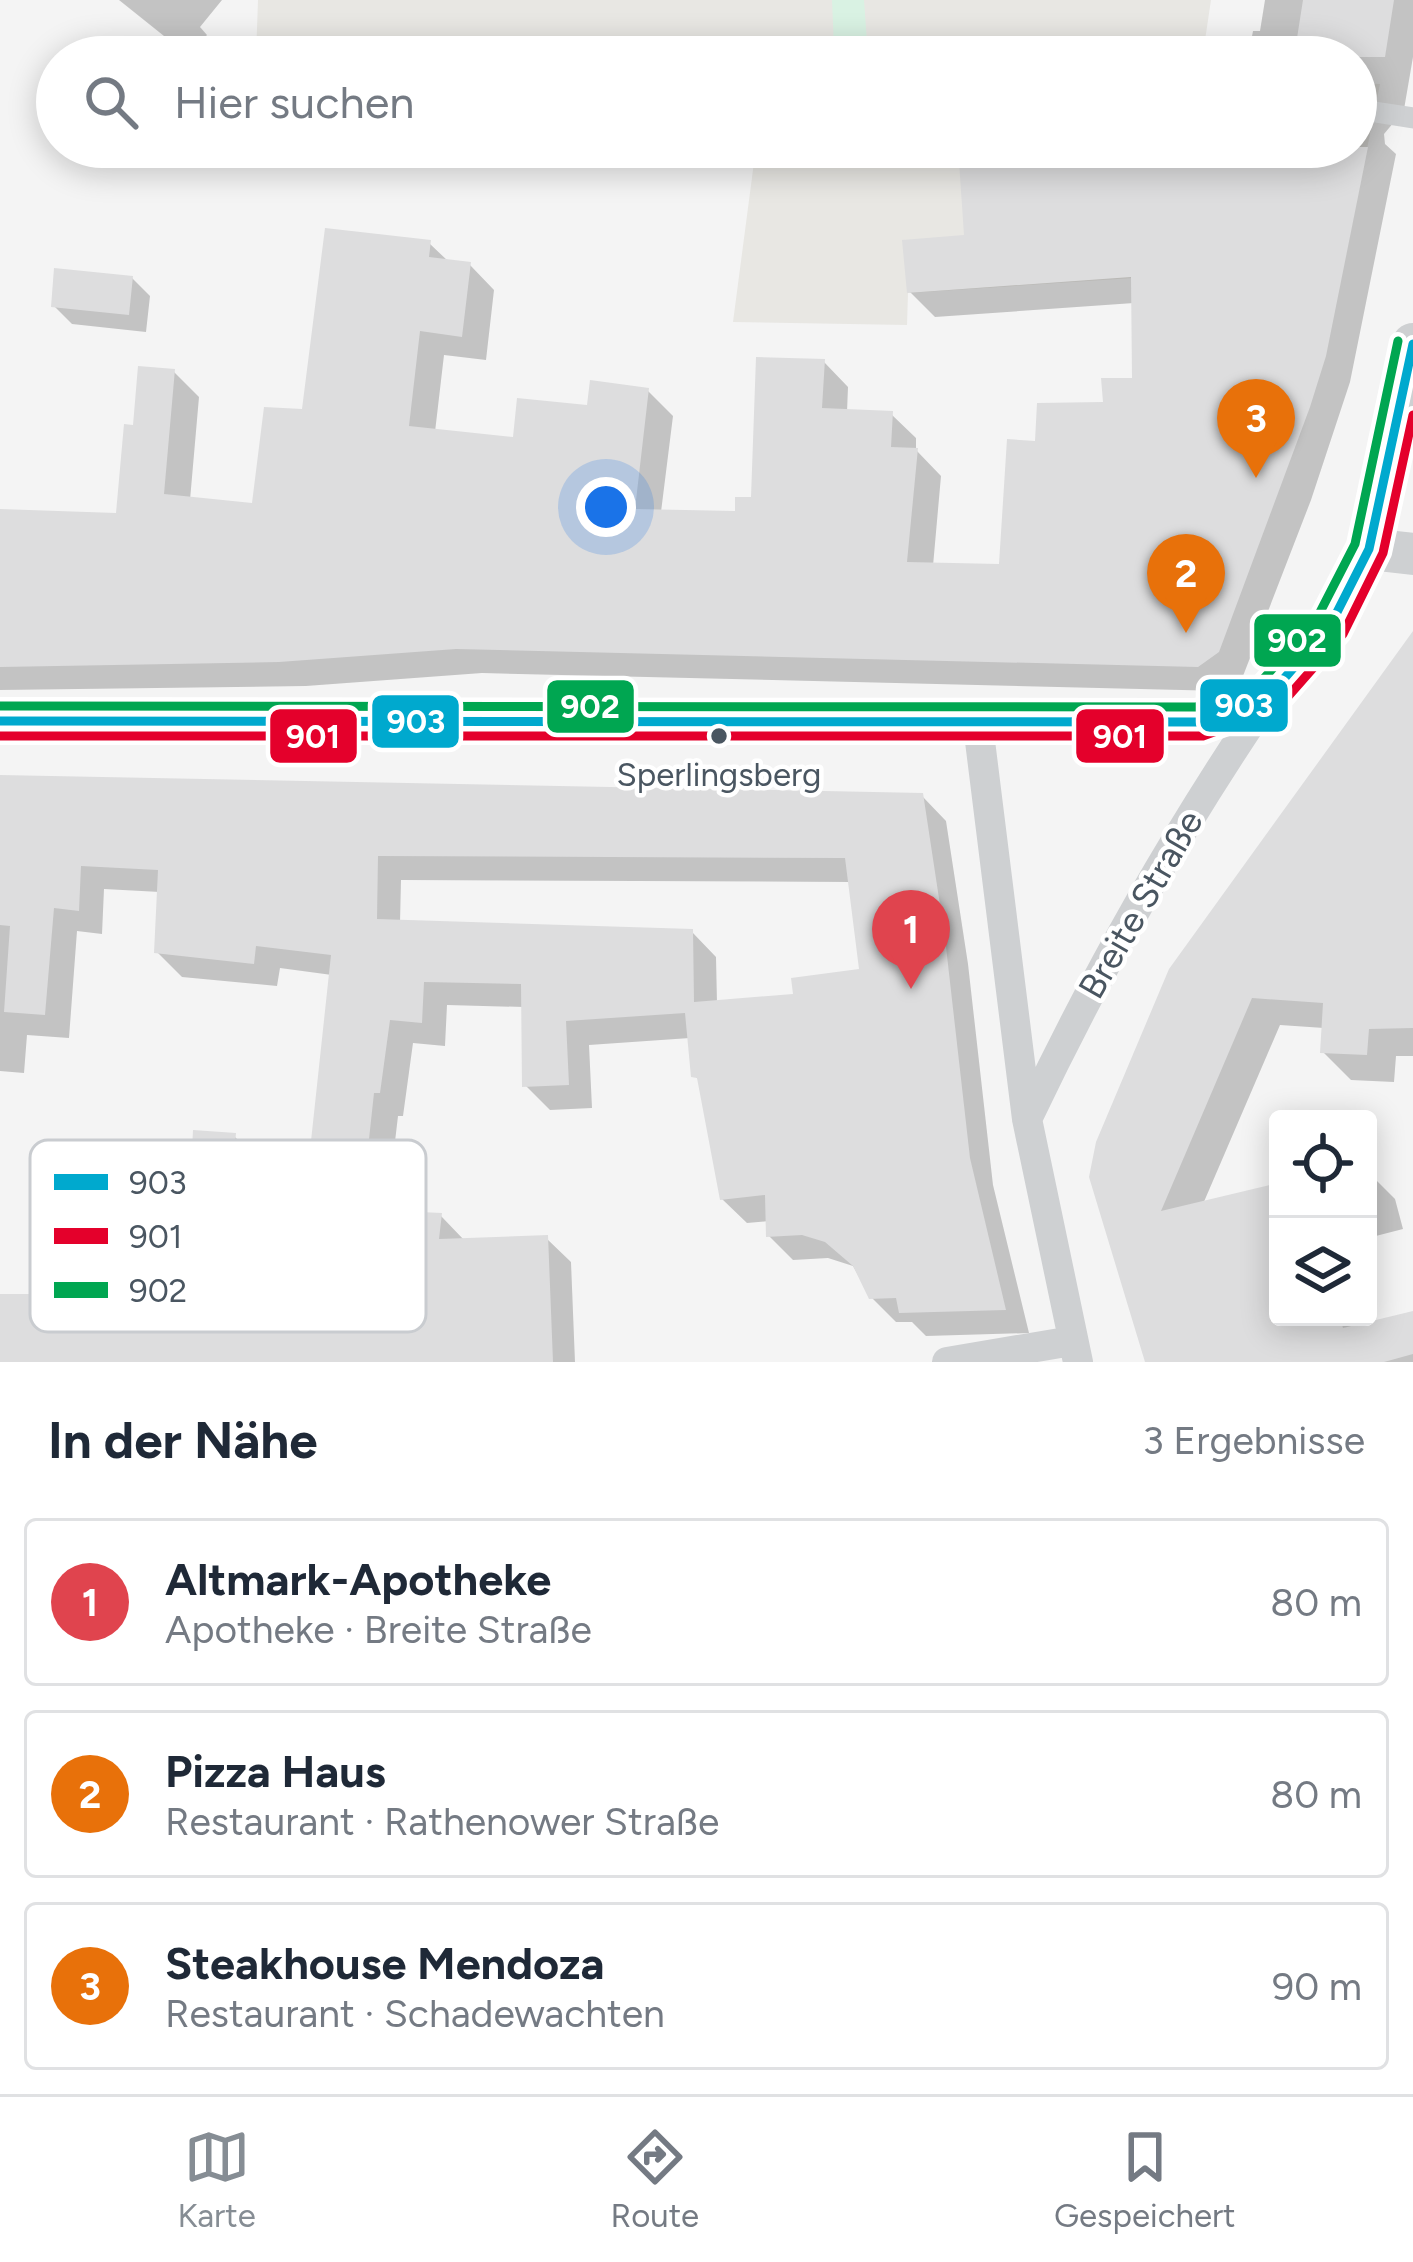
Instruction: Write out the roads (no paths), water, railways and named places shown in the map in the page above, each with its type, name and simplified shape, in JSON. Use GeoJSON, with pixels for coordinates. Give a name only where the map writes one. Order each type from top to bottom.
{"type":"FeatureCollection","features":[{"type":"Feature","properties":{"kind":"street"},"geometry":{"type":"LineString","coordinates":[[0,721],[1199,722],[1268,697],[1330,626],[1369,549],[1413,344]]}},
{"type":"Feature","properties":{"kind":"street"},"geometry":{"type":"LineString","coordinates":[[1369,549],[1413,554]]}},
{"type":"Feature","properties":{"kind":"street","name":"Breite Straße"},"geometry":{"type":"LineString","coordinates":[[1027,1119],[1090,988],[1172,843],[1268,697]]}},
{"type":"Feature","properties":{"kind":"street"},"geometry":{"type":"LineString","coordinates":[[947,1362],[1075,1352],[1027,1119],[978,725]]}},
{"type":"Feature","properties":{"kind":"lane"},"geometry":{"type":"LineString","coordinates":[[1377,112],[1413,118]]}},
{"type":"Feature","properties":{"kind":"place","name":"Steakhouse Mendoza"},"geometry":{"type":"Point","coordinates":[1256,478]}},
{"type":"Feature","properties":{"kind":"place","name":"Pizza Haus"},"geometry":{"type":"Point","coordinates":[1186,633]}},
{"type":"Feature","properties":{"kind":"place","name":"Sperlingsberg"},"geometry":{"type":"Point","coordinates":[719,736]}},
{"type":"Feature","properties":{"kind":"place","name":"Altmark-Apotheke"},"geometry":{"type":"Point","coordinates":[911,989]}}]}
